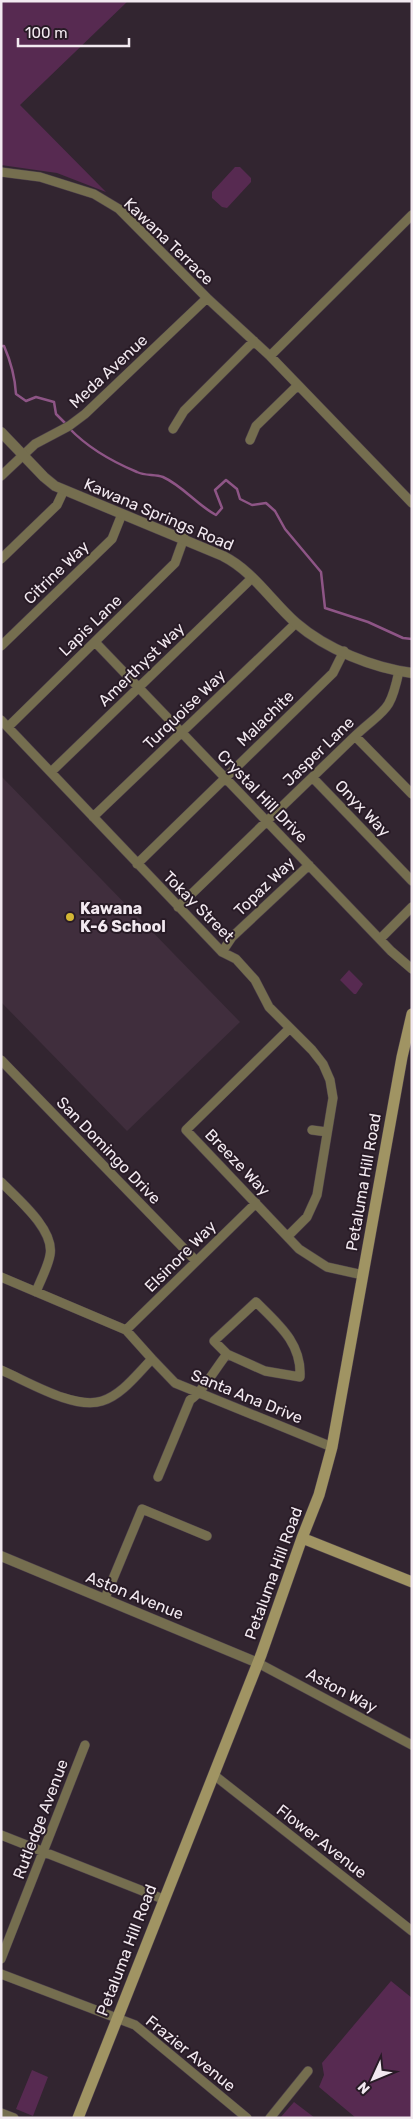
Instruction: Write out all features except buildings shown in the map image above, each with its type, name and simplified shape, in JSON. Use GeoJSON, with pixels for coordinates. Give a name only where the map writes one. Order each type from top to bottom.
{"type":"FeatureCollection","features":[{"type":"Feature","properties":{"kind":"main road","name":"Petaluma Hill Road"},"geometry":{"type":"LineString","coordinates":[[78,2118],[258,1662],[319,1496],[332,1447],[412,1014]]}},
{"type":"Feature","properties":{"kind":"main road"},"geometry":{"type":"LineString","coordinates":[[302,1538],[412,1582]]}},
{"type":"Feature","properties":{"kind":"street","name":"Kawana Terrace"},"geometry":{"type":"LineString","coordinates":[[1,172],[40,177],[94,194],[119,210],[207,298],[270,356],[412,503]]}},
{"type":"Feature","properties":{"kind":"street"},"geometry":{"type":"LineString","coordinates":[[270,356],[412,215]]}},
{"type":"Feature","properties":{"kind":"street","name":"Meda Avenue"},"geometry":{"type":"LineString","coordinates":[[1,476],[35,444],[78,420],[207,298]]}},
{"type":"Feature","properties":{"kind":"street"},"geometry":{"type":"LineString","coordinates":[[173,429],[184,411],[254,341]]}},
{"type":"Feature","properties":{"kind":"street"},"geometry":{"type":"LineString","coordinates":[[250,440],[256,426],[297,386]]}},
{"type":"Feature","properties":{"kind":"street","name":"Kawana Springs Road"},"geometry":{"type":"LineString","coordinates":[[1,432],[44,477],[64,490],[184,538],[236,563],[296,623],[319,639],[344,652],[399,671],[412,673]]}},
{"type":"Feature","properties":{"kind":"street"},"geometry":{"type":"LineString","coordinates":[[1,559],[57,505],[64,490]]}},
{"type":"Feature","properties":{"kind":"street","name":"Citrine Way"},"geometry":{"type":"LineString","coordinates":[[1,646],[112,539],[122,514]]}},
{"type":"Feature","properties":{"kind":"street","name":"Lapis Lane"},"geometry":{"type":"LineString","coordinates":[[4,724],[95,642],[175,563],[184,538]]}},
{"type":"Feature","properties":{"kind":"street","name":"Amerthyst Way"},"geometry":{"type":"LineString","coordinates":[[51,772],[252,578]]}},
{"type":"Feature","properties":{"kind":"street","name":"Turquoise Way"},"geometry":{"type":"LineString","coordinates":[[92,816],[296,623]]}},
{"type":"Feature","properties":{"kind":"street","name":"Crystal Hill Drive"},"geometry":{"type":"LineString","coordinates":[[95,642],[308,865],[412,969]]}},
{"type":"Feature","properties":{"kind":"street","name":"Malachite"},"geometry":{"type":"LineString","coordinates":[[137,864],[333,674],[344,652]]}},
{"type":"Feature","properties":{"kind":"street","name":"Jasper Lane"},"geometry":{"type":"LineString","coordinates":[[178,906],[355,736],[389,706],[394,697],[399,671]]}},
{"type":"Feature","properties":{"kind":"street","name":"Tokay Street"},"geometry":{"type":"LineString","coordinates":[[4,724],[222,952],[236,960],[246,970],[255,980],[269,1007],[323,1064],[330,1080],[333,1098],[313,1206],[307,1217],[288,1236]]}},
{"type":"Feature","properties":{"kind":"street"},"geometry":{"type":"LineString","coordinates":[[355,736],[412,794]]}},
{"type":"Feature","properties":{"kind":"street","name":"Onyx Way"},"geometry":{"type":"LineString","coordinates":[[313,778],[412,880]]}},
{"type":"Feature","properties":{"kind":"street","name":"Topaz Way"},"geometry":{"type":"LineString","coordinates":[[222,952],[232,937],[308,865]]}},
{"type":"Feature","properties":{"kind":"street"},"geometry":{"type":"LineString","coordinates":[[380,939],[412,907]]}},
{"type":"Feature","properties":{"kind":"street","name":"Breeze Way"},"geometry":{"type":"LineString","coordinates":[[290,1028],[186,1130],[312,1259],[327,1268],[363,1274]]}},
{"type":"Feature","properties":{"kind":"street","name":"San Domingo Drive"},"geometry":{"type":"LineString","coordinates":[[1,1060],[196,1261]]}},
{"type":"Feature","properties":{"kind":"street"},"geometry":{"type":"LineString","coordinates":[[312,1130],[328,1132]]}},
{"type":"Feature","properties":{"kind":"street"},"geometry":{"type":"LineString","coordinates":[[1,1182],[28,1210],[49,1240],[50,1255],[36,1292]]}},
{"type":"Feature","properties":{"kind":"street","name":"Elsinore Way"},"geometry":{"type":"LineString","coordinates":[[126,1330],[256,1203]]}},
{"type":"Feature","properties":{"kind":"street"},"geometry":{"type":"LineString","coordinates":[[1,1277],[126,1330]]}},
{"type":"Feature","properties":{"kind":"street"},"geometry":{"type":"LineString","coordinates":[[256,1302],[285,1331],[296,1346],[301,1362],[300,1377],[265,1371],[227,1354],[214,1341],[256,1302]]}},
{"type":"Feature","properties":{"kind":"street","name":"Santa Ana Drive"},"geometry":{"type":"LineString","coordinates":[[126,1330],[175,1383],[332,1447]]}},
{"type":"Feature","properties":{"kind":"street"},"geometry":{"type":"LineString","coordinates":[[158,1477],[190,1400],[199,1394],[209,1376],[227,1354]]}},
{"type":"Feature","properties":{"kind":"street"},"geometry":{"type":"LineString","coordinates":[[1,1370],[65,1398],[87,1404],[103,1401],[119,1392],[152,1359]]}},
{"type":"Feature","properties":{"kind":"street"},"geometry":{"type":"LineString","coordinates":[[105,1598],[142,1509],[207,1536]]}},
{"type":"Feature","properties":{"kind":"street","name":"Aston Avenue"},"geometry":{"type":"LineString","coordinates":[[1,1556],[258,1662]]}},
{"type":"Feature","properties":{"kind":"street","name":"Aston Way"},"geometry":{"type":"LineString","coordinates":[[258,1662],[412,1745]]}},
{"type":"Feature","properties":{"kind":"street","name":"Rutledge Avenue"},"geometry":{"type":"LineString","coordinates":[[1,1960],[45,1852],[85,1745]]}},
{"type":"Feature","properties":{"kind":"street","name":"Flower Avenue"},"geometry":{"type":"LineString","coordinates":[[214,1774],[412,1931]]}},
{"type":"Feature","properties":{"kind":"street"},"geometry":{"type":"LineString","coordinates":[[1,1835],[163,1899]]}},
{"type":"Feature","properties":{"kind":"street","name":"Frazier Avenue"},"geometry":{"type":"LineString","coordinates":[[1,1974],[135,2025],[247,2118]]}},
{"type":"Feature","properties":{"kind":"street"},"geometry":{"type":"LineString","coordinates":[[270,2118],[308,2071]]}},
{"type":"Feature","properties":{"kind":"street"},"geometry":{"type":"LineString","coordinates":[[1,2112],[14,2118]]}},
{"type":"Feature","properties":{"kind":"shaded area"},"geometry":{"type":"Polygon","coordinates":[[[1,1],[128,1],[20,105],[106,192],[57,173],[1,165],[1,1]]]}},
{"type":"Feature","properties":{"kind":"shaded area"},"geometry":{"type":"Polygon","coordinates":[[[235,167],[240,167],[251,178],[251,182],[227,208],[222,207],[212,198],[212,192],[235,167]]]}},
{"type":"Feature","properties":{"kind":"shaded area","name":"Kawana K-6 School"},"geometry":{"type":"Polygon","coordinates":[[[1,776],[240,1022],[127,1131],[1,1002],[1,776]]]}},
{"type":"Feature","properties":{"kind":"shaded area"},"geometry":{"type":"Polygon","coordinates":[[[349,970],[363,984],[356,994],[340,980],[349,970]]]}},
{"type":"Feature","properties":{"kind":"shaded area"},"geometry":{"type":"Polygon","coordinates":[[[391,1981],[412,1998],[412,2118],[356,2118],[319,2087],[324,2075],[322,2063],[391,1981]]]}},
{"type":"Feature","properties":{"kind":"shaded area"},"geometry":{"type":"Polygon","coordinates":[[[32,2070],[48,2077],[33,2116],[16,2109],[32,2070]]]}},
{"type":"Feature","properties":{"kind":"shaded area"},"geometry":{"type":"Polygon","coordinates":[[[294,2102],[315,2118],[280,2118],[294,2102]]]}},
{"type":"Feature","properties":{"kind":"waterway"},"geometry":{"type":"LineString","coordinates":[[1,346],[4,346],[11,364],[16,394],[26,401],[36,397],[54,402],[56,414],[66,424]]}},
{"type":"Feature","properties":{"kind":"waterway"},"geometry":{"type":"LineString","coordinates":[[69,428],[92,448],[119,464],[140,473],[160,476],[170,481],[216,515],[222,508],[215,490],[226,480],[237,489],[240,499],[252,505],[266,503],[275,511],[285,529],[321,572],[325,608],[368,622],[403,638],[412,639]]}},
{"type":"Feature","properties":{"kind":"place","name":"Kawana K-6 School"},"geometry":{"type":"Point","coordinates":[70,917]}}]}
